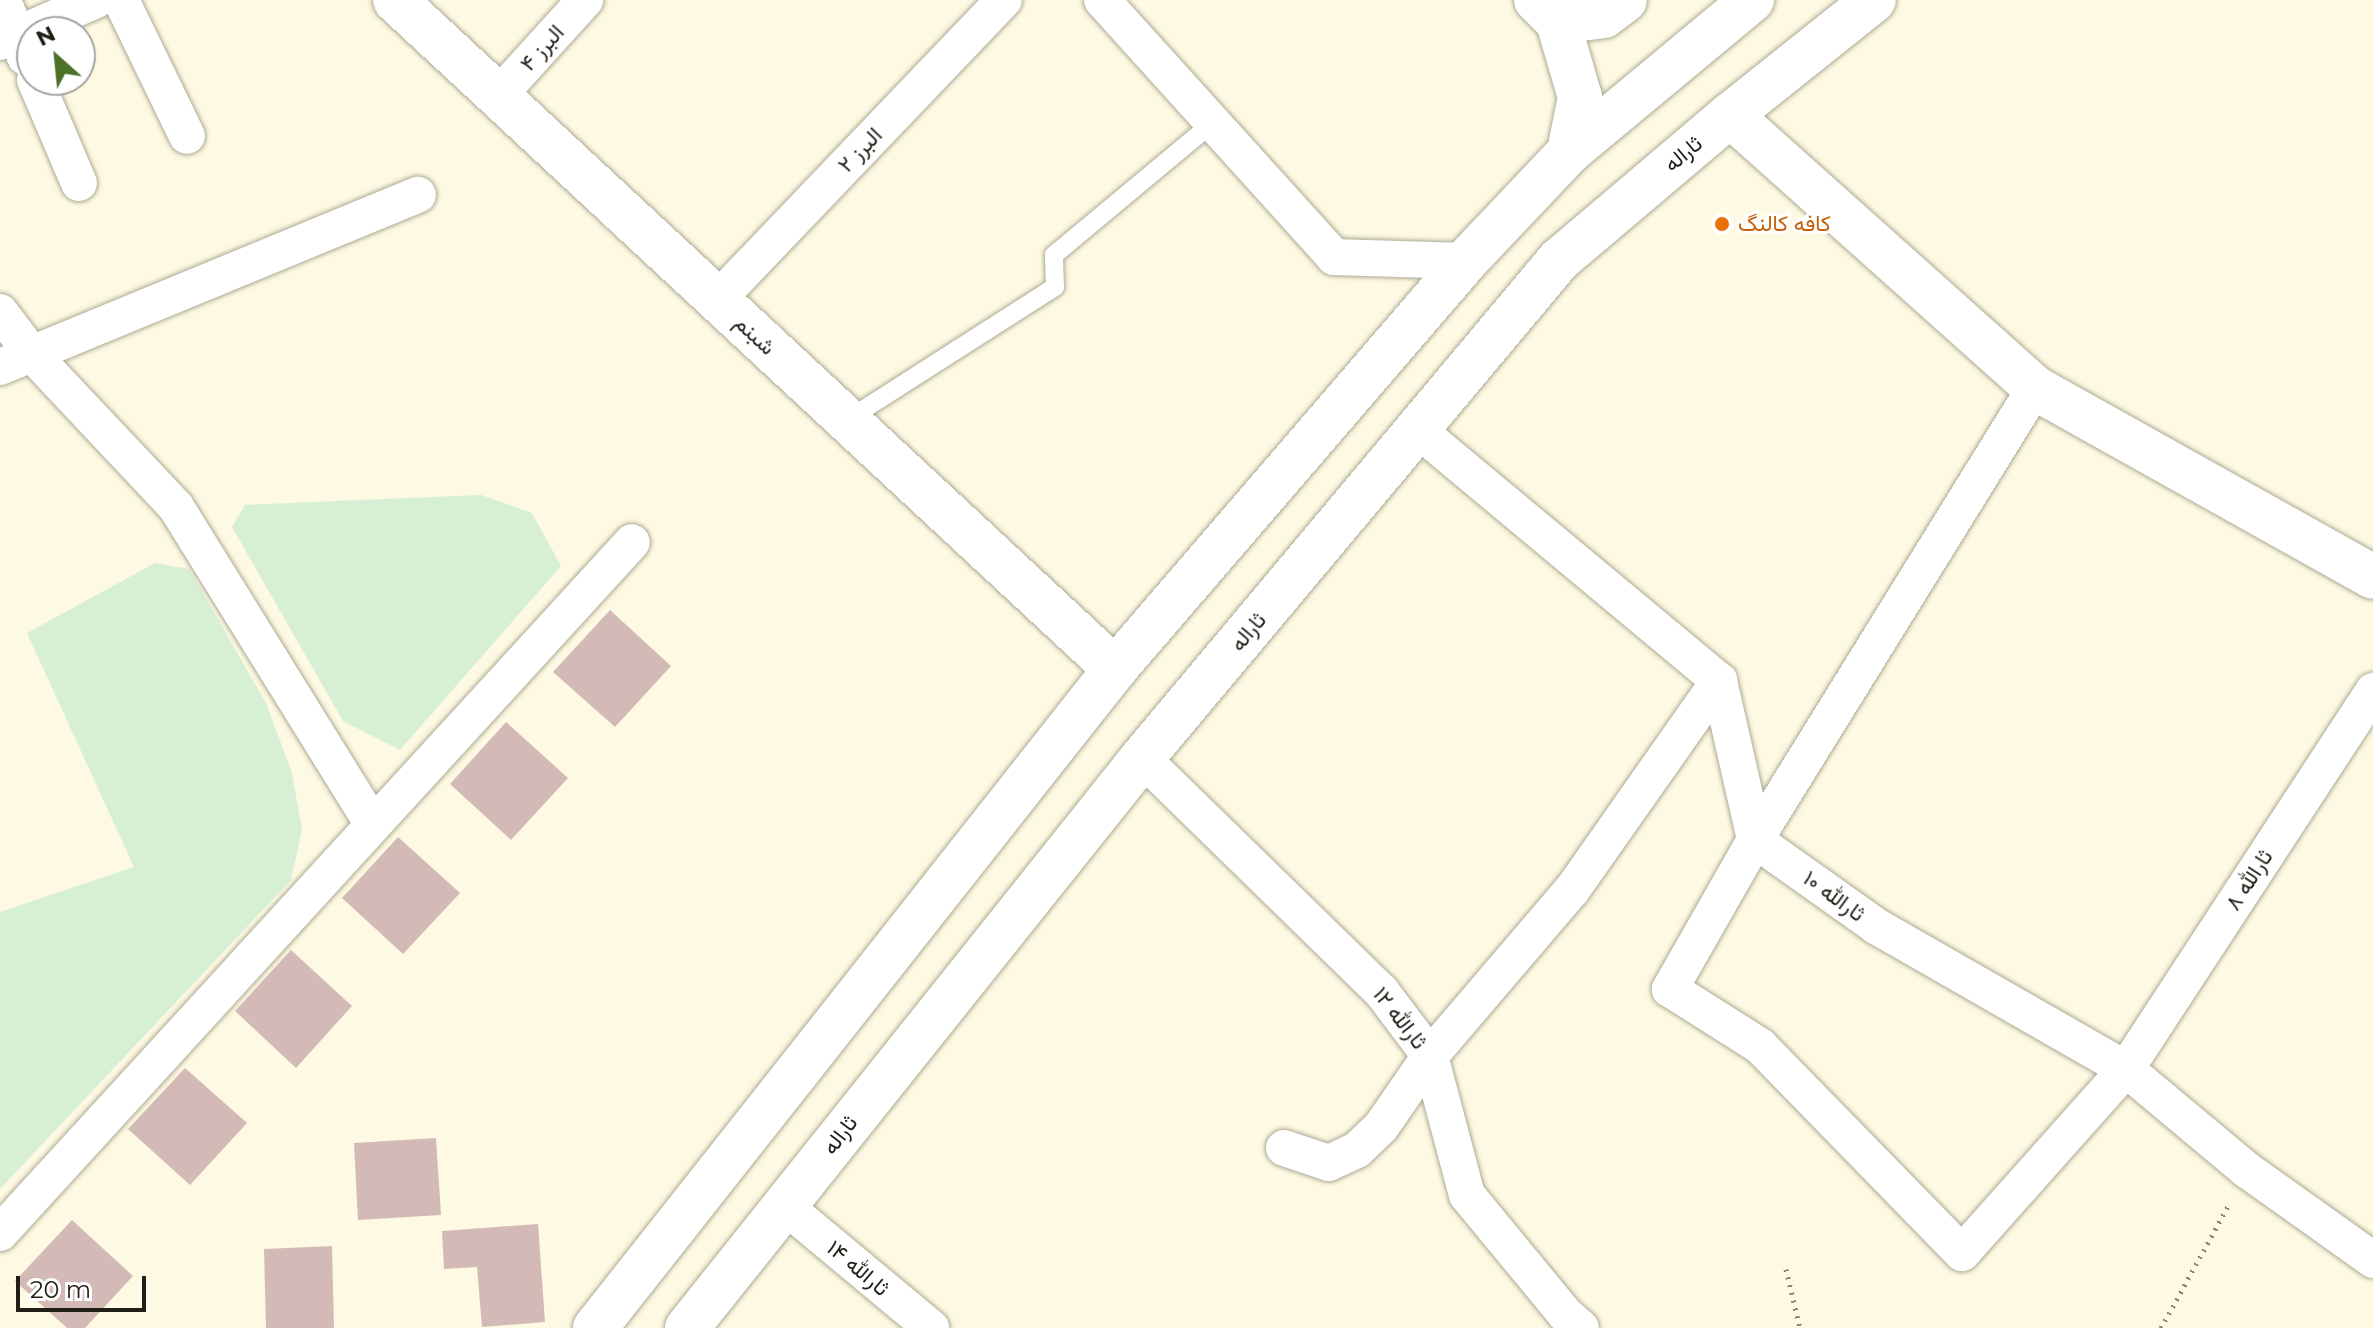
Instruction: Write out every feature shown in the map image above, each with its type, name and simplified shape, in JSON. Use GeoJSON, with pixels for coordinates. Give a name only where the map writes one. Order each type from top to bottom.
{"type":"FeatureCollection","features":[{"type":"Feature","properties":{"kind":"main road","name":"شبنم"},"geometry":{"type":"LineString","coordinates":[[395,0],[1115,669]]}},
{"type":"Feature","properties":{"kind":"main road"},"geometry":{"type":"LineString","coordinates":[[1569,152],[1580,97],[1547,11],[1604,16],[1625,0]]}},
{"type":"Feature","properties":{"kind":"main road"},"geometry":{"type":"LineString","coordinates":[[595,1328],[1115,669],[1466,261],[1569,152],[1752,0]]}},
{"type":"Feature","properties":{"kind":"main road","name":"ثاراله"},"geometry":{"type":"LineString","coordinates":[[687,1328],[1142,758],[1559,260],[1730,115],[1874,0]]}},
{"type":"Feature","properties":{"kind":"main road"},"geometry":{"type":"LineString","coordinates":[[1730,115],[2035,388],[2373,577]]}},
{"type":"Feature","properties":{"kind":"street"},"geometry":{"type":"LineString","coordinates":[[3,0],[8,39],[96,0]]}},
{"type":"Feature","properties":{"kind":"street"},"geometry":{"type":"LineString","coordinates":[[121,0],[187,136]]}},
{"type":"Feature","properties":{"kind":"street","name":"البرز ۴"},"geometry":{"type":"LineString","coordinates":[[498,96],[585,0]]}},
{"type":"Feature","properties":{"kind":"street","name":"البرز ۲"},"geometry":{"type":"LineString","coordinates":[[717,300],[1004,0]]}},
{"type":"Feature","properties":{"kind":"street"},"geometry":{"type":"LineString","coordinates":[[1102,0],[1334,257],[1466,261]]}},
{"type":"Feature","properties":{"kind":"street"},"geometry":{"type":"LineString","coordinates":[[42,96],[79,183]]}},
{"type":"Feature","properties":{"kind":"street"},"geometry":{"type":"LineString","coordinates":[[16,360],[418,195]]}},
{"type":"Feature","properties":{"kind":"street"},"geometry":{"type":"LineString","coordinates":[[0,312],[16,360],[176,507],[373,825]]}},
{"type":"Feature","properties":{"kind":"street"},"geometry":{"type":"LineString","coordinates":[[1755,840],[2035,388]]}},
{"type":"Feature","properties":{"kind":"street"},"geometry":{"type":"LineString","coordinates":[[1418,430],[1719,681],[1755,840]]}},
{"type":"Feature","properties":{"kind":"street"},"geometry":{"type":"LineString","coordinates":[[0,1233],[632,542]]}},
{"type":"Feature","properties":{"kind":"street"},"geometry":{"type":"LineString","coordinates":[[1284,1148],[1329,1163],[1357,1150],[1381,1127],[1430,1056],[1572,890],[1719,681]]}},
{"type":"Feature","properties":{"kind":"street","name":"ثارالله ۸"},"geometry":{"type":"LineString","coordinates":[[1755,840],[1670,989],[1760,1046],[1962,1253],[2126,1069],[2373,691]]}},
{"type":"Feature","properties":{"kind":"street","name":"ثارالله ۱۲"},"geometry":{"type":"LineString","coordinates":[[1142,758],[1381,991],[1430,1056],[1467,1195],[1565,1314],[1581,1328]]}},
{"type":"Feature","properties":{"kind":"street","name":"ثارالله ۱۰"},"geometry":{"type":"LineString","coordinates":[[1755,840],[1876,926],[2126,1069],[2247,1170],[2373,1260]]}},
{"type":"Feature","properties":{"kind":"street","name":"ثارالله ۱۴"},"geometry":{"type":"LineString","coordinates":[[786,1207],[931,1328]]}},
{"type":"Feature","properties":{"kind":"lane"},"geometry":{"type":"LineString","coordinates":[[847,420],[1055,287],[1054,255],[1211,124]]}},
{"type":"Feature","properties":{"kind":"path"},"geometry":{"type":"LineString","coordinates":[[2161,1328],[2247,1170]]}},
{"type":"Feature","properties":{"kind":"path"},"geometry":{"type":"LineString","coordinates":[[1786,1269],[1800,1328]]}},
{"type":"Feature","properties":{"kind":"green space"},"geometry":{"type":"Polygon","coordinates":[[[481,495],[532,513],[561,566],[400,750],[343,721],[232,527],[245,505],[481,495]]]}},
{"type":"Feature","properties":{"kind":"green space"},"geometry":{"type":"Polygon","coordinates":[[[155,563],[189,569],[266,703],[292,773],[302,830],[291,880],[0,1189],[0,912],[134,867],[27,633],[155,563]]]}},
{"type":"Feature","properties":{"kind":"building"},"geometry":{"type":"Polygon","coordinates":[[[610,610],[671,666],[615,727],[553,672],[610,610]]]}},
{"type":"Feature","properties":{"kind":"building"},"geometry":{"type":"Polygon","coordinates":[[[506,722],[568,778],[511,840],[450,784],[506,722]]]}},
{"type":"Feature","properties":{"kind":"building"},"geometry":{"type":"Polygon","coordinates":[[[398,837],[460,893],[403,954],[342,898],[398,837]]]}},
{"type":"Feature","properties":{"kind":"building"},"geometry":{"type":"Polygon","coordinates":[[[291,950],[352,1006],[296,1068],[235,1011],[291,950]]]}},
{"type":"Feature","properties":{"kind":"building"},"geometry":{"type":"Polygon","coordinates":[[[185,1068],[247,1123],[190,1185],[128,1129],[185,1068]]]}},
{"type":"Feature","properties":{"kind":"building"},"geometry":{"type":"Polygon","coordinates":[[[436,1138],[441,1215],[358,1220],[354,1143],[436,1138]]]}},
{"type":"Feature","properties":{"kind":"building"},"geometry":{"type":"Polygon","coordinates":[[[72,1220],[133,1276],[85,1328],[67,1328],[15,1281],[72,1220]]]}},
{"type":"Feature","properties":{"kind":"building"},"geometry":{"type":"Polygon","coordinates":[[[538,1224],[545,1322],[482,1327],[477,1267],[444,1269],[442,1231],[538,1224]]]}},
{"type":"Feature","properties":{"kind":"building"},"geometry":{"type":"Polygon","coordinates":[[[332,1246],[334,1328],[266,1328],[264,1249],[332,1246]]]}},
{"type":"Feature","properties":{"kind":"place","name":"کافه کالنگ"},"geometry":{"type":"Point","coordinates":[1722,224]}}]}
